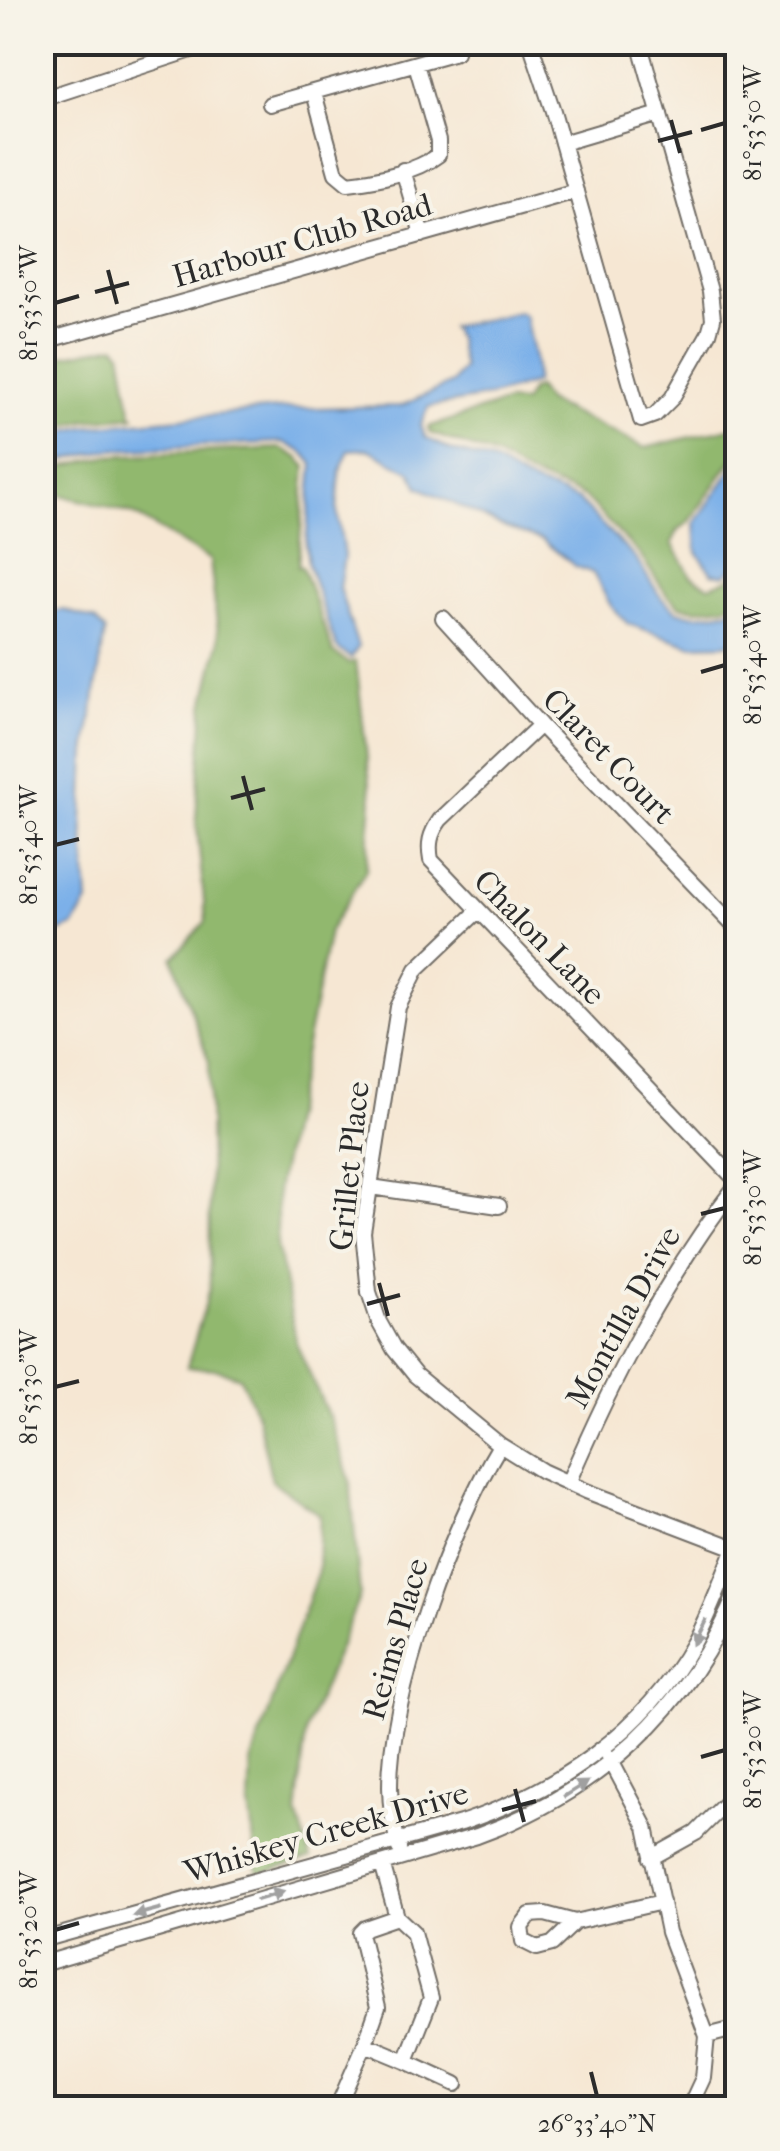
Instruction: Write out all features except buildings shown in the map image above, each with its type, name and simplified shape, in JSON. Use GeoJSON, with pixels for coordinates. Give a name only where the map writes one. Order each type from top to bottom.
{"type":"FeatureCollection","features":[{"type":"Feature","properties":{"kind":"street"},"geometry":{"type":"LineString","coordinates":[[42,99],[216,42]]}},
{"type":"Feature","properties":{"kind":"street"},"geometry":{"type":"LineString","coordinates":[[530,42],[640,420],[656,415],[672,398],[713,319],[710,291],[639,42]]}},
{"type":"Feature","properties":{"kind":"street"},"geometry":{"type":"LineString","coordinates":[[270,104],[456,52]]}},
{"type":"Feature","properties":{"kind":"street"},"geometry":{"type":"LineString","coordinates":[[314,92],[336,173],[348,184],[404,170],[428,163],[438,155],[438,140],[416,64]]}},
{"type":"Feature","properties":{"kind":"street"},"geometry":{"type":"LineString","coordinates":[[562,142],[660,114]]}},
{"type":"Feature","properties":{"kind":"street"},"geometry":{"type":"LineString","coordinates":[[404,170],[422,235]]}},
{"type":"Feature","properties":{"kind":"street","name":"Harbour Club Road"},"geometry":{"type":"LineString","coordinates":[[42,342],[576,191]]}},
{"type":"Feature","properties":{"kind":"street","name":"Claret Court"},"geometry":{"type":"LineString","coordinates":[[443,618],[540,725],[736,927]]}},
{"type":"Feature","properties":{"kind":"street","name":"Chalon Lane"},"geometry":{"type":"LineString","coordinates":[[540,725],[440,820],[431,832],[431,860],[738,1182]]}},
{"type":"Feature","properties":{"kind":"street","name":"Grillet Place"},"geometry":{"type":"LineString","coordinates":[[478,912],[418,969],[403,993],[395,1022],[363,1232],[373,1308],[385,1336],[415,1375],[500,1445],[568,1483],[737,1547]]}},
{"type":"Feature","properties":{"kind":"street","name":"Montilla Drive"},"geometry":{"type":"LineString","coordinates":[[568,1483],[647,1316],[738,1182]]}},
{"type":"Feature","properties":{"kind":"street"},"geometry":{"type":"LineString","coordinates":[[371,1186],[499,1206]]}},
{"type":"Feature","properties":{"kind":"street","name":"Reims Place"},"geometry":{"type":"LineString","coordinates":[[402,1858],[390,1782],[414,1655],[452,1542],[476,1486],[500,1445]]}},
{"type":"Feature","properties":{"kind":"street","name":"Whiskey Creek Drive"},"geometry":{"type":"LineString","coordinates":[[42,1940],[461,1823],[525,1799],[603,1748],[643,1711],[686,1655],[737,1547]]}},
{"type":"Feature","properties":{"kind":"street","name":"Whiskey Creek Drive"},"geometry":{"type":"LineString","coordinates":[[42,1964],[508,1825],[570,1794],[614,1763],[680,1694],[715,1640],[738,1589]]}},
{"type":"Feature","properties":{"kind":"street"},"geometry":{"type":"LineString","coordinates":[[603,1748],[646,1826],[676,1961],[701,2013],[707,2036],[703,2078],[689,2108]]}},
{"type":"Feature","properties":{"kind":"street"},"geometry":{"type":"LineString","coordinates":[[651,1858],[696,1833],[738,1791]]}},
{"type":"Feature","properties":{"kind":"street"},"geometry":{"type":"LineString","coordinates":[[382,1864],[397,1916],[412,1932],[432,1998],[406,2062]]}},
{"type":"Feature","properties":{"kind":"street"},"geometry":{"type":"LineString","coordinates":[[575,1922],[662,1902]]}},
{"type":"Feature","properties":{"kind":"street"},"geometry":{"type":"LineString","coordinates":[[337,2108],[378,2007],[360,1933],[397,1916]]}},
{"type":"Feature","properties":{"kind":"street"},"geometry":{"type":"LineString","coordinates":[[707,2036],[738,2028]]}},
{"type":"Feature","properties":{"kind":"street"},"geometry":{"type":"LineString","coordinates":[[365,2044],[456,2084]]}},
{"type":"Feature","properties":{"kind":"green space"},"geometry":{"type":"Polygon","coordinates":[[[115,345],[121,351],[132,415],[136,416],[84,421],[43,431],[43,360],[115,345]]]}},
{"type":"Feature","properties":{"kind":"green space"},"geometry":{"type":"Polygon","coordinates":[[[537,388],[546,401],[645,448],[737,426],[734,457],[672,543],[691,576],[709,586],[729,579],[737,571],[737,599],[725,606],[680,606],[667,595],[640,555],[583,496],[528,475],[496,456],[430,433],[428,427],[507,402],[523,403],[531,390],[537,388]]]}},
{"type":"Feature","properties":{"kind":"green space"},"geometry":{"type":"Polygon","coordinates":[[[281,448],[306,466],[298,567],[302,566],[333,652],[349,663],[356,661],[372,801],[366,870],[329,931],[277,1190],[277,1245],[297,1345],[332,1424],[350,1481],[360,1595],[306,1730],[297,1814],[311,1859],[258,1874],[249,1806],[251,1763],[318,1571],[320,1515],[272,1481],[257,1415],[240,1377],[217,1369],[187,1367],[210,1288],[209,1062],[173,958],[206,921],[196,818],[204,706],[219,642],[210,560],[133,514],[54,493],[43,495],[43,471],[109,456],[281,448]]]}},
{"type":"Feature","properties":{"kind":"water"},"geometry":{"type":"Polygon","coordinates":[[[519,312],[525,316],[535,383],[491,396],[428,407],[421,425],[425,437],[451,450],[494,462],[525,480],[578,500],[636,559],[662,599],[677,611],[696,615],[737,606],[737,639],[726,644],[690,645],[628,624],[611,606],[593,573],[575,566],[542,540],[506,528],[419,487],[411,472],[368,449],[349,450],[340,471],[337,510],[344,556],[339,588],[358,647],[351,658],[338,649],[308,564],[313,464],[304,453],[283,442],[108,450],[43,465],[43,436],[85,427],[278,409],[401,406],[452,383],[463,368],[457,338],[450,327],[519,312]]]}},
{"type":"Feature","properties":{"kind":"water"},"geometry":{"type":"Polygon","coordinates":[[[737,462],[737,564],[725,575],[712,573],[697,552],[695,523],[737,462]]]}},
{"type":"Feature","properties":{"kind":"water"},"geometry":{"type":"Polygon","coordinates":[[[64,610],[95,620],[105,631],[86,753],[83,819],[88,902],[74,926],[46,937],[42,936],[43,613],[64,610]]]}}]}
